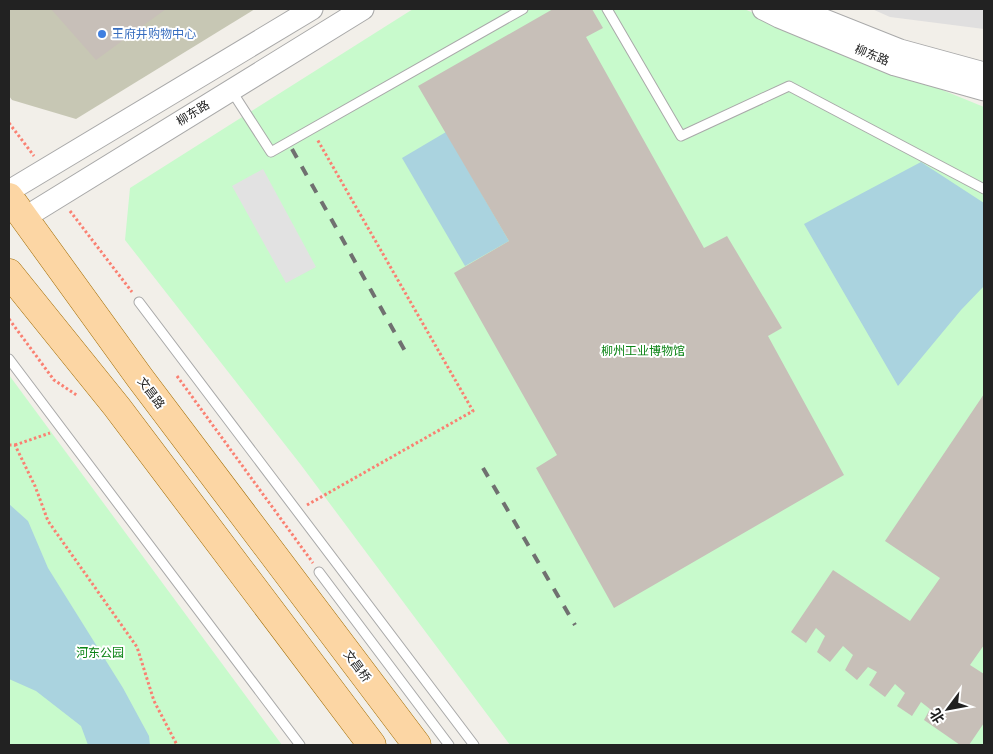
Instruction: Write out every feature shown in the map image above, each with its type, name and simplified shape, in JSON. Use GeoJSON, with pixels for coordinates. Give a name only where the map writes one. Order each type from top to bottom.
{"type":"FeatureCollection","features":[{"type":"Feature","properties":{"kind":"main road","name":"文昌路"},"geometry":{"type":"LineString","coordinates":[[14,214],[297,586]]}},
{"type":"Feature","properties":{"kind":"main road"},"geometry":{"type":"LineString","coordinates":[[9,273],[117,407],[372,745]]}},
{"type":"Feature","properties":{"kind":"main road","name":"文昌桥"},"geometry":{"type":"LineString","coordinates":[[297,586],[417,745]]}},
{"type":"Feature","properties":{"kind":"street"},"geometry":{"type":"LineString","coordinates":[[9,191],[312,9]]}},
{"type":"Feature","properties":{"kind":"street","name":"柳东路"},"geometry":{"type":"LineString","coordinates":[[14,214],[231,90],[363,9]]}},
{"type":"Feature","properties":{"kind":"street","name":"柳东路"},"geometry":{"type":"LineString","coordinates":[[763,9],[895,65],[984,90]]}},
{"type":"Feature","properties":{"kind":"street","name":"柳东路"},"geometry":{"type":"LineString","coordinates":[[797,9],[900,50],[984,73]]}},
{"type":"Feature","properties":{"kind":"lane"},"geometry":{"type":"LineString","coordinates":[[231,90],[271,152],[523,9]]}},
{"type":"Feature","properties":{"kind":"lane"},"geometry":{"type":"LineString","coordinates":[[607,9],[681,136],[789,86],[984,189]]}},
{"type":"Feature","properties":{"kind":"lane"},"geometry":{"type":"LineString","coordinates":[[140,302],[474,745]]}},
{"type":"Feature","properties":{"kind":"lane"},"geometry":{"type":"LineString","coordinates":[[9,359],[300,745]]}},
{"type":"Feature","properties":{"kind":"lane"},"geometry":{"type":"LineString","coordinates":[[320,572],[449,745]]}},
{"type":"Feature","properties":{"kind":"path"},"geometry":{"type":"LineString","coordinates":[[298,510],[473,411],[311,129]]}},
{"type":"Feature","properties":{"kind":"path"},"geometry":{"type":"LineString","coordinates":[[9,320],[54,380],[73,394],[82,397]]}},
{"type":"Feature","properties":{"kind":"path"},"geometry":{"type":"LineString","coordinates":[[9,445],[16,445],[62,429]]}},
{"type":"Feature","properties":{"kind":"path"},"geometry":{"type":"LineString","coordinates":[[16,445],[35,486],[48,521],[137,647],[154,701],[177,745]]}},
{"type":"Feature","properties":{"kind":"shaded area"},"geometry":{"type":"Polygon","coordinates":[[[9,9],[255,9],[76,119],[12,100],[9,96],[9,9]]]}},
{"type":"Feature","properties":{"kind":"shaded area"},"geometry":{"type":"Polygon","coordinates":[[[872,9],[984,9],[984,29],[890,17],[872,9]]]}},
{"type":"Feature","properties":{"kind":"shaded area"},"geometry":{"type":"Polygon","coordinates":[[[263,169],[316,267],[286,283],[232,186],[263,169]]]}},
{"type":"Feature","properties":{"kind":"green space","name":"柳州工业博物馆"},"geometry":{"type":"Polygon","coordinates":[[[413,9],[744,9],[984,107],[984,745],[510,745],[301,465],[125,240],[130,188],[413,9]]]}},
{"type":"Feature","properties":{"kind":"green space","name":"河东公园"},"geometry":{"type":"Polygon","coordinates":[[[9,375],[282,745],[9,745],[9,375]]]}},
{"type":"Feature","properties":{"kind":"water"},"geometry":{"type":"Polygon","coordinates":[[[446,132],[509,241],[465,266],[402,158],[446,132]]]}},
{"type":"Feature","properties":{"kind":"water"},"geometry":{"type":"Polygon","coordinates":[[[921,162],[984,203],[984,286],[961,310],[898,386],[804,224],[921,162]]]}},
{"type":"Feature","properties":{"kind":"water"},"geometry":{"type":"Polygon","coordinates":[[[9,504],[28,521],[48,568],[123,688],[149,736],[150,745],[88,745],[81,726],[36,691],[9,679],[9,504]]]}},
{"type":"Feature","properties":{"kind":"building","name":"王府井购物中心"},"geometry":{"type":"Polygon","coordinates":[[[51,9],[166,9],[96,60],[51,9]]]}},
{"type":"Feature","properties":{"kind":"building"},"geometry":{"type":"Polygon","coordinates":[[[553,9],[592,9],[603,28],[586,37],[704,248],[727,236],[782,328],[768,336],[844,475],[614,608],[536,468],[557,455],[454,273],[509,241],[418,86],[553,9]]]}},
{"type":"Feature","properties":{"kind":"building"},"geometry":{"type":"Polygon","coordinates":[[[984,394],[984,645],[970,665],[984,674],[984,723],[969,745],[960,745],[924,720],[930,709],[921,702],[912,716],[897,706],[905,693],[895,684],[885,697],[869,685],[877,672],[868,667],[857,680],[845,670],[853,655],[843,646],[830,662],[817,652],[825,636],[816,628],[806,643],[791,632],[833,570],[910,621],[940,578],[885,541],[984,394]]]}},
{"type":"Feature","properties":{"kind":"railway"},"geometry":{"type":"LineString","coordinates":[[292,149],[405,351]]}},
{"type":"Feature","properties":{"kind":"railway"},"geometry":{"type":"LineString","coordinates":[[483,468],[575,625]]}},
{"type":"Feature","properties":{"kind":"place","name":"王府井购物中心"},"geometry":{"type":"Point","coordinates":[102,34]}}]}
